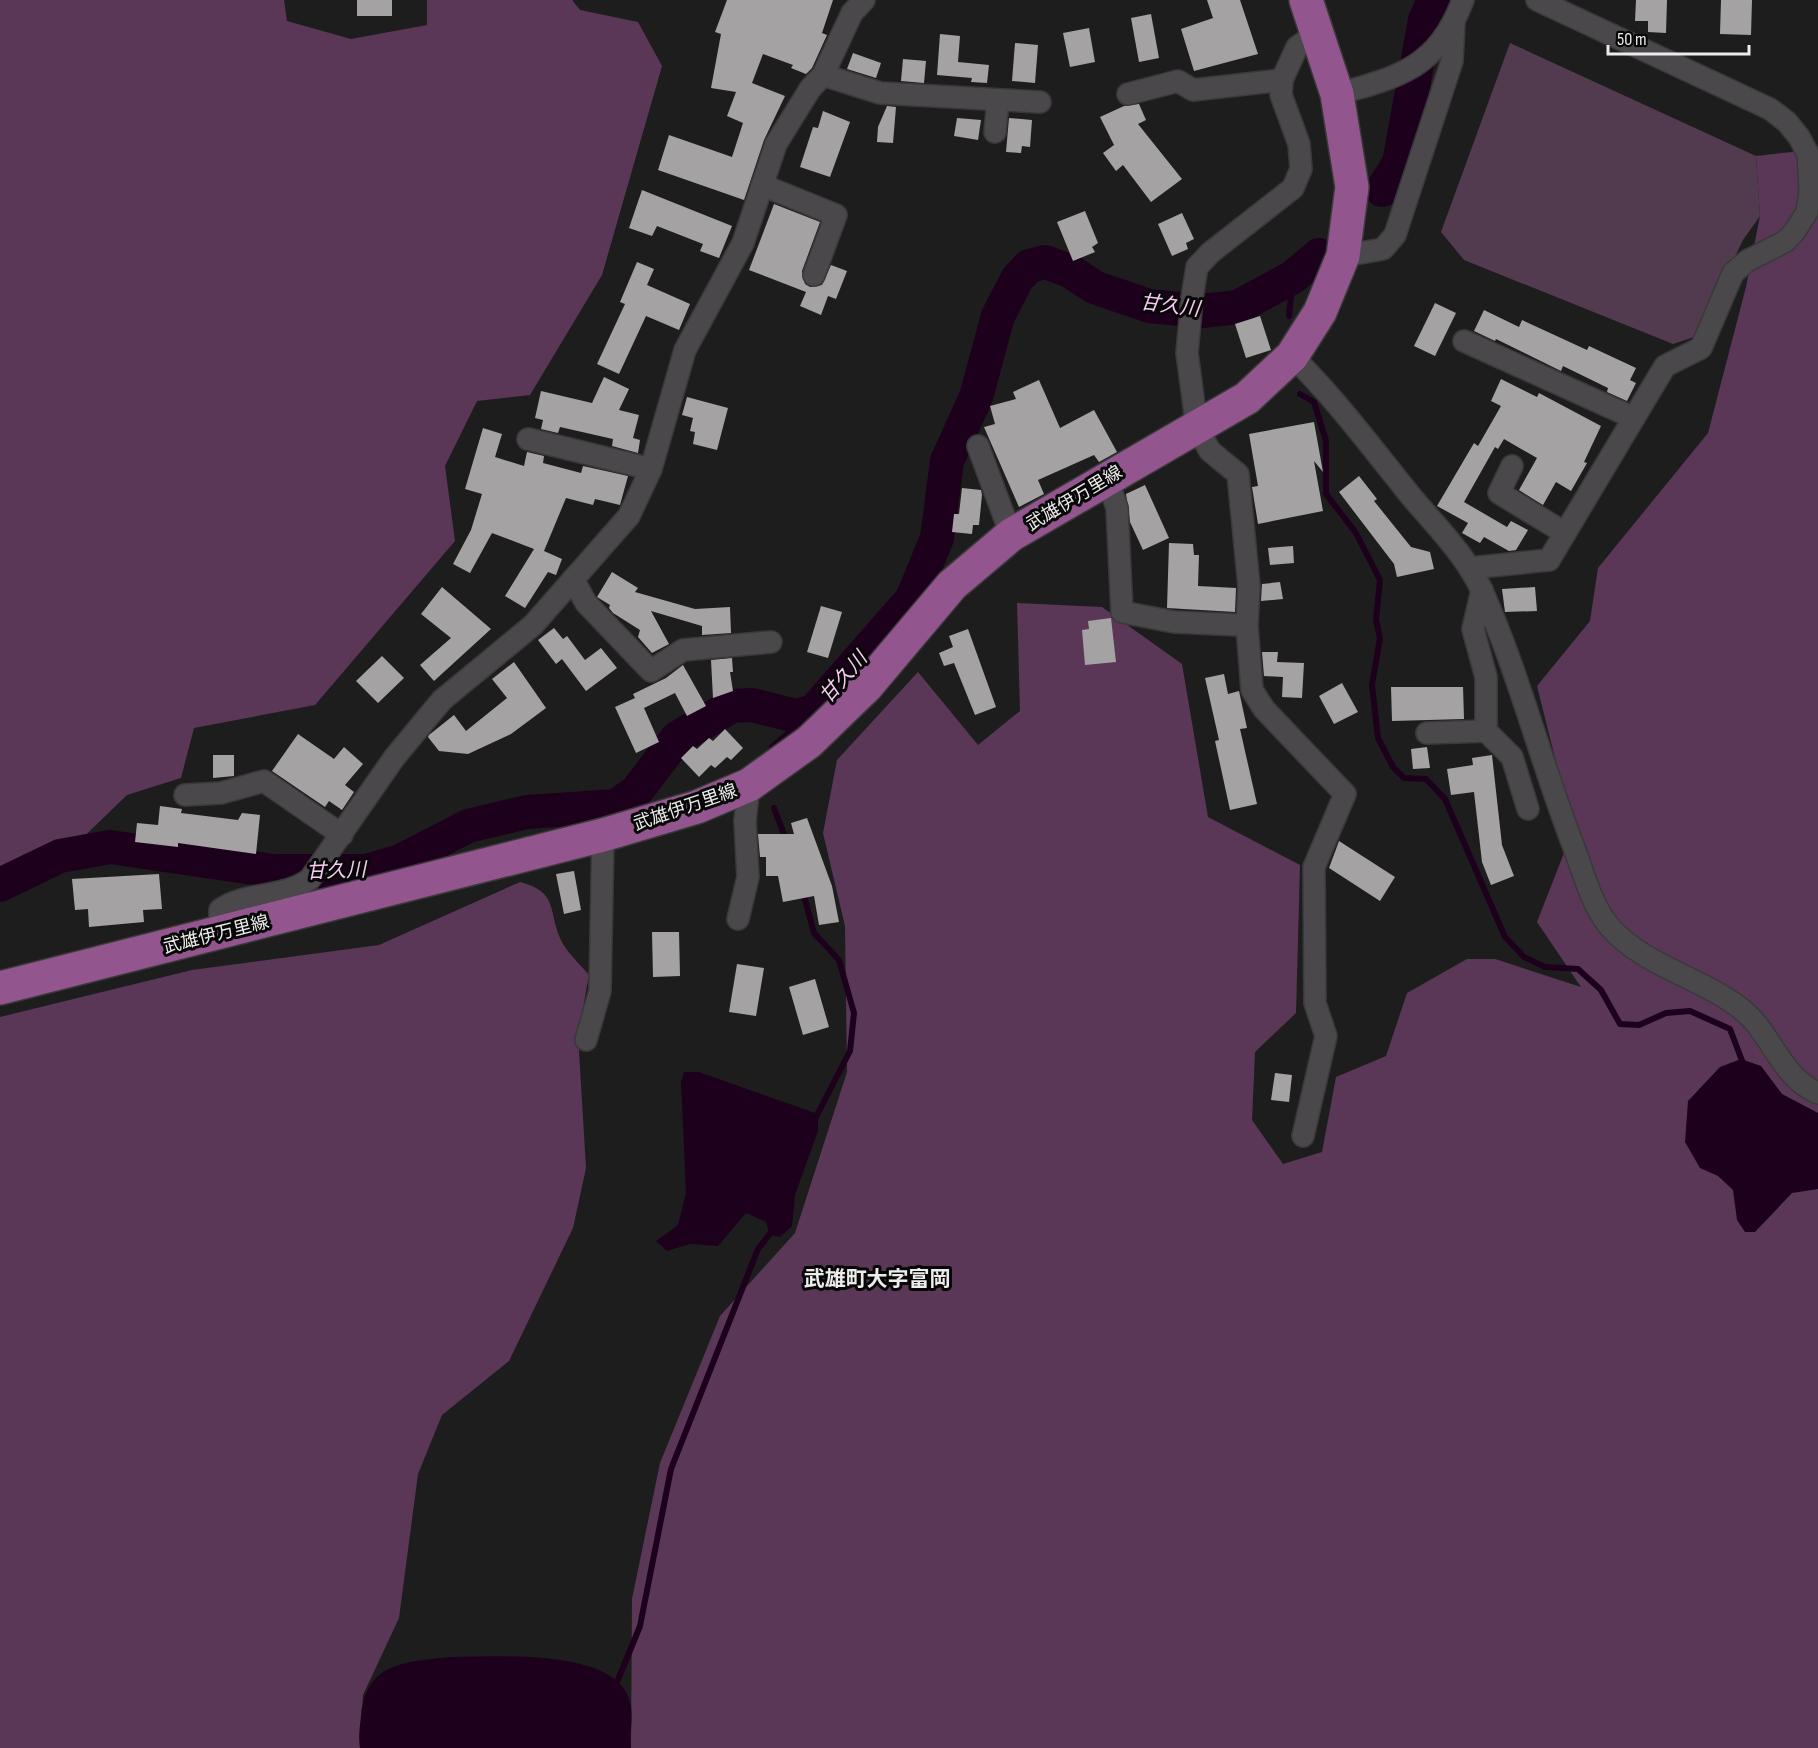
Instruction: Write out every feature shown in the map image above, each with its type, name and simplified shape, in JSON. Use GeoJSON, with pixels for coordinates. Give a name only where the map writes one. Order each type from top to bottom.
{"type":"FeatureCollection","features":[{"type":"Feature","properties":{"kind":"main road","name":"武雄伊万里線"},"geometry":{"type":"LineString","coordinates":[[0,988],[603,835],[696,807],[749,785],[809,742],[866,687],[952,585],[1011,535],[1098,482],[1247,398],[1292,356],[1320,312],[1343,256],[1352,188],[1337,94],[1306,0]]}},
{"type":"Feature","properties":{"kind":"street"},"geometry":{"type":"LineString","coordinates":[[220,933],[220,910],[230,903],[297,889],[310,879],[325,861],[394,758],[442,700],[533,625],[629,516],[651,468],[685,350],[743,243],[776,144],[810,90],[823,75],[852,13],[864,0]]}},
{"type":"Feature","properties":{"kind":"street"},"geometry":{"type":"LineString","coordinates":[[1343,256],[1383,249],[1395,235],[1452,61],[1454,23],[1462,0]]}},
{"type":"Feature","properties":{"kind":"street"},"geometry":{"type":"LineString","coordinates":[[1470,568],[1549,560],[1665,366],[1701,348],[1733,273],[1747,261],[1786,241],[1807,212],[1810,191],[1808,154],[1799,137],[1787,122],[1770,109],[1537,0]]}},
{"type":"Feature","properties":{"kind":"street"},"geometry":{"type":"LineString","coordinates":[[1337,94],[1391,80],[1428,58],[1454,23]]}},
{"type":"Feature","properties":{"kind":"street"},"geometry":{"type":"LineString","coordinates":[[1302,1136],[1326,1036],[1315,1003],[1314,867],[1345,794],[1264,709],[1252,690],[1247,626],[1249,586],[1238,474],[1210,451],[1197,428],[1187,353],[1188,322],[1197,267],[1210,253],[1293,188],[1301,169],[1299,144],[1281,95],[1282,80],[1297,47],[1317,33]]}},
{"type":"Feature","properties":{"kind":"street"},"geometry":{"type":"LineString","coordinates":[[823,75],[880,93],[1040,102]]}},
{"type":"Feature","properties":{"kind":"street"},"geometry":{"type":"LineString","coordinates":[[1128,94],[1178,81],[1193,90],[1282,80]]}},
{"type":"Feature","properties":{"kind":"street"},"geometry":{"type":"LineString","coordinates":[[995,132],[998,100]]}},
{"type":"Feature","properties":{"kind":"street"},"geometry":{"type":"LineString","coordinates":[[762,185],[836,215],[814,275]]}},
{"type":"Feature","properties":{"kind":"street"},"geometry":{"type":"LineString","coordinates":[[1464,341],[1634,418]]}},
{"type":"Feature","properties":{"kind":"street"},"geometry":{"type":"LineString","coordinates":[[1292,356],[1318,383],[1470,568],[1482,590],[1546,777],[1585,878],[1607,924],[1634,947],[1740,1007],[1753,1019],[1786,1069],[1800,1083],[1818,1093]]}},
{"type":"Feature","properties":{"kind":"street"},"geometry":{"type":"LineString","coordinates":[[528,439],[651,468]]}},
{"type":"Feature","properties":{"kind":"street"},"geometry":{"type":"LineString","coordinates":[[978,446],[1011,535]]}},
{"type":"Feature","properties":{"kind":"street"},"geometry":{"type":"LineString","coordinates":[[1512,466],[1498,493],[1565,533]]}},
{"type":"Feature","properties":{"kind":"street"},"geometry":{"type":"LineString","coordinates":[[1098,482],[1112,493],[1117,508],[1122,612],[1174,622],[1240,625]]}},
{"type":"Feature","properties":{"kind":"street"},"geometry":{"type":"LineString","coordinates":[[573,579],[586,603],[651,671],[683,650],[771,642]]}},
{"type":"Feature","properties":{"kind":"street"},"geometry":{"type":"LineString","coordinates":[[1482,590],[1473,629],[1486,677],[1486,731],[1512,757],[1528,809]]}},
{"type":"Feature","properties":{"kind":"street"},"geometry":{"type":"LineString","coordinates":[[1427,733],[1486,731]]}},
{"type":"Feature","properties":{"kind":"street"},"geometry":{"type":"LineString","coordinates":[[185,795],[221,793],[264,781],[342,835]]}},
{"type":"Feature","properties":{"kind":"street"},"geometry":{"type":"LineString","coordinates":[[738,919],[747,877],[745,821],[749,785]]}},
{"type":"Feature","properties":{"kind":"street"},"geometry":{"type":"LineString","coordinates":[[586,1040],[600,991],[603,835]]}},
{"type":"Feature","properties":{"kind":"shaded area"},"geometry":{"type":"Polygon","coordinates":[[[0,0],[284,0],[287,21],[351,39],[427,25],[427,0],[572,0],[580,10],[638,22],[662,66],[602,275],[530,395],[477,401],[445,466],[455,541],[315,705],[194,728],[181,778],[127,795],[38,881],[0,892],[0,0]]]}},
{"type":"Feature","properties":{"kind":"shaded area"},"geometry":{"type":"Polygon","coordinates":[[[1510,43],[1756,156],[1760,216],[1743,240],[1697,336],[1673,344],[1464,260],[1441,232],[1510,43]]]}},
{"type":"Feature","properties":{"kind":"shaded area"},"geometry":{"type":"Polygon","coordinates":[[[1818,149],[1818,1748],[631,1748],[632,1599],[660,1463],[720,1316],[795,1233],[847,1072],[845,926],[823,833],[837,760],[918,672],[978,745],[1020,711],[1017,603],[1102,607],[1182,664],[1208,817],[1300,865],[1296,1013],[1255,1052],[1252,1120],[1283,1164],[1322,1152],[1336,1077],[1386,1056],[1407,993],[1467,959],[1495,959],[1581,987],[1537,922],[1573,830],[1537,686],[1590,621],[1598,568],[1708,433],[1746,287],[1760,216],[1756,156],[1818,149]]]}},
{"type":"Feature","properties":{"kind":"shaded area"},"geometry":{"type":"Polygon","coordinates":[[[520,882],[532,886],[546,896],[562,943],[589,975],[578,1035],[586,1168],[573,1228],[509,1361],[442,1415],[418,1474],[399,1618],[363,1695],[360,1748],[0,1748],[0,1017],[192,970],[379,945],[520,882]]]}},
{"type":"Feature","properties":{"kind":"shaded area"},"geometry":{"type":"Polygon","coordinates":[[[1741,1059],[1761,1066],[1782,1094],[1818,1113],[1818,1189],[1792,1193],[1755,1232],[1745,1232],[1737,1220],[1733,1190],[1718,1176],[1700,1168],[1685,1142],[1688,1101],[1720,1067],[1741,1059]]]}},
{"type":"Feature","properties":{"kind":"shaded area"},"geometry":{"type":"Polygon","coordinates":[[[684,1072],[699,1072],[818,1114],[818,1131],[795,1195],[792,1226],[780,1237],[770,1235],[766,1222],[746,1213],[718,1246],[690,1244],[667,1251],[656,1241],[678,1225],[686,1193],[681,1082],[684,1072]]]}},
{"type":"Feature","properties":{"kind":"shaded area"},"geometry":{"type":"Polygon","coordinates":[[[494,1656],[551,1659],[579,1664],[602,1672],[620,1684],[630,1702],[631,1748],[360,1748],[364,1698],[379,1675],[403,1664],[450,1657],[494,1656]]]}},
{"type":"Feature","properties":{"kind":"building"},"geometry":{"type":"Polygon","coordinates":[[[357,0],[392,0],[392,16],[357,16],[357,0]]]}},
{"type":"Feature","properties":{"kind":"building"},"geometry":{"type":"Polygon","coordinates":[[[727,0],[833,0],[822,33],[827,35],[812,68],[806,74],[791,68],[793,65],[763,54],[752,83],[785,96],[764,140],[744,200],[658,170],[669,135],[732,157],[743,123],[727,116],[736,92],[711,88],[721,34],[715,32],[727,0]]]}},
{"type":"Feature","properties":{"kind":"building"},"geometry":{"type":"Polygon","coordinates":[[[1207,0],[1240,0],[1258,54],[1194,71],[1181,29],[1213,18],[1207,0]]]}},
{"type":"Feature","properties":{"kind":"building"},"geometry":{"type":"Polygon","coordinates":[[[1636,0],[1667,0],[1666,33],[1648,32],[1648,21],[1635,21],[1636,0]]]}},
{"type":"Feature","properties":{"kind":"building"},"geometry":{"type":"Polygon","coordinates":[[[1721,0],[1752,0],[1751,35],[1720,34],[1721,0]]]}},
{"type":"Feature","properties":{"kind":"building"},"geometry":{"type":"Polygon","coordinates":[[[1151,14],[1159,58],[1139,62],[1131,18],[1151,14]]]}},
{"type":"Feature","properties":{"kind":"building"},"geometry":{"type":"Polygon","coordinates":[[[1089,28],[1095,62],[1070,67],[1063,33],[1089,28]]]}},
{"type":"Feature","properties":{"kind":"building"},"geometry":{"type":"Polygon","coordinates":[[[940,34],[960,36],[958,62],[989,65],[987,83],[971,82],[972,78],[937,75],[940,34]]]}},
{"type":"Feature","properties":{"kind":"building"},"geometry":{"type":"Polygon","coordinates":[[[1015,43],[1038,45],[1035,83],[1012,81],[1015,43]]]}},
{"type":"Feature","properties":{"kind":"building"},"geometry":{"type":"Polygon","coordinates":[[[853,53],[881,63],[876,78],[847,69],[853,53]]]}},
{"type":"Feature","properties":{"kind":"building"},"geometry":{"type":"Polygon","coordinates":[[[903,59],[926,61],[924,83],[901,81],[903,59]]]}},
{"type":"Feature","properties":{"kind":"building"},"geometry":{"type":"Polygon","coordinates":[[[1139,104],[1146,120],[1138,124],[1182,179],[1151,202],[1123,165],[1116,171],[1103,153],[1114,145],[1100,117],[1124,106],[1139,104]]]}},
{"type":"Feature","properties":{"kind":"building"},"geometry":{"type":"Polygon","coordinates":[[[887,106],[896,107],[893,143],[877,142],[878,127],[887,106]]]}},
{"type":"Feature","properties":{"kind":"building"},"geometry":{"type":"Polygon","coordinates":[[[823,111],[850,122],[830,177],[800,167],[813,127],[818,128],[823,111]]]}},
{"type":"Feature","properties":{"kind":"building"},"geometry":{"type":"Polygon","coordinates":[[[957,118],[981,120],[978,140],[954,136],[957,118]]]}},
{"type":"Feature","properties":{"kind":"building"},"geometry":{"type":"Polygon","coordinates":[[[1009,118],[1032,120],[1030,147],[1022,146],[1021,153],[1006,152],[1009,118]]]}},
{"type":"Feature","properties":{"kind":"building"},"geometry":{"type":"Polygon","coordinates":[[[642,190],[732,226],[719,258],[700,251],[703,244],[657,226],[652,236],[629,228],[642,190]]]}},
{"type":"Feature","properties":{"kind":"building"},"geometry":{"type":"Polygon","coordinates":[[[774,204],[820,222],[802,271],[805,284],[810,287],[822,285],[831,265],[847,271],[836,299],[828,296],[821,315],[800,306],[806,292],[749,270],[774,204]]]}},
{"type":"Feature","properties":{"kind":"building"},"geometry":{"type":"Polygon","coordinates":[[[1085,211],[1098,243],[1092,247],[1095,252],[1073,261],[1057,222],[1085,211]]]}},
{"type":"Feature","properties":{"kind":"building"},"geometry":{"type":"Polygon","coordinates":[[[1182,213],[1194,239],[1186,243],[1188,249],[1172,256],[1158,224],[1182,213]]]}},
{"type":"Feature","properties":{"kind":"building"},"geometry":{"type":"Polygon","coordinates":[[[637,262],[654,269],[647,285],[690,304],[679,330],[646,316],[619,374],[597,364],[625,304],[620,302],[637,262]]]}},
{"type":"Feature","properties":{"kind":"building"},"geometry":{"type":"Polygon","coordinates":[[[1435,303],[1456,313],[1435,356],[1414,346],[1435,303]]]}},
{"type":"Feature","properties":{"kind":"building"},"geometry":{"type":"Polygon","coordinates":[[[1484,310],[1519,327],[1522,320],[1587,350],[1589,346],[1636,368],[1630,380],[1636,383],[1627,401],[1607,392],[1608,388],[1563,366],[1561,371],[1496,339],[1495,341],[1474,331],[1484,310]]]}},
{"type":"Feature","properties":{"kind":"building"},"geometry":{"type":"Polygon","coordinates":[[[1260,316],[1271,350],[1246,358],[1235,324],[1260,316]]]}},
{"type":"Feature","properties":{"kind":"building"},"geometry":{"type":"Polygon","coordinates":[[[604,377],[629,389],[619,410],[639,415],[633,438],[640,440],[638,453],[612,446],[613,439],[560,427],[558,433],[541,429],[543,420],[535,418],[541,391],[592,403],[604,377]]]}},
{"type":"Feature","properties":{"kind":"building"},"geometry":{"type":"Polygon","coordinates":[[[1501,379],[1537,397],[1539,393],[1601,426],[1584,462],[1587,463],[1571,491],[1556,482],[1543,505],[1519,490],[1537,458],[1504,439],[1498,449],[1495,447],[1464,502],[1507,527],[1511,521],[1528,530],[1516,550],[1509,551],[1484,537],[1480,543],[1462,533],[1468,523],[1437,506],[1474,443],[1478,446],[1501,406],[1491,401],[1501,379]]]}},
{"type":"Feature","properties":{"kind":"building"},"geometry":{"type":"Polygon","coordinates":[[[1039,380],[1060,428],[1094,410],[1117,452],[1099,462],[1094,455],[1038,480],[1044,494],[1019,507],[984,427],[995,424],[990,406],[1016,399],[1013,392],[1039,380]]]}},
{"type":"Feature","properties":{"kind":"building"},"geometry":{"type":"Polygon","coordinates":[[[687,397],[728,408],[717,450],[693,444],[695,432],[690,431],[693,418],[682,415],[687,397]]]}},
{"type":"Feature","properties":{"kind":"building"},"geometry":{"type":"Polygon","coordinates":[[[1314,422],[1323,472],[1314,461],[1323,511],[1258,524],[1252,487],[1258,486],[1249,434],[1314,422]]]}},
{"type":"Feature","properties":{"kind":"building"},"geometry":{"type":"Polygon","coordinates":[[[483,428],[502,434],[495,457],[524,466],[527,452],[544,456],[543,463],[581,473],[583,466],[628,476],[620,505],[595,499],[593,505],[566,498],[544,551],[562,559],[556,575],[548,572],[525,608],[505,596],[534,549],[492,533],[470,573],[453,564],[471,530],[482,494],[465,489],[483,428]]]}},
{"type":"Feature","properties":{"kind":"building"},"geometry":{"type":"Polygon","coordinates":[[[1359,476],[1377,499],[1374,501],[1411,547],[1430,552],[1434,569],[1397,577],[1394,564],[1339,492],[1359,476]]]}},
{"type":"Feature","properties":{"kind":"building"},"geometry":{"type":"Polygon","coordinates":[[[1145,485],[1169,538],[1143,550],[1130,522],[1126,494],[1145,485]]]}},
{"type":"Feature","properties":{"kind":"building"},"geometry":{"type":"Polygon","coordinates":[[[962,488],[981,490],[979,525],[973,525],[972,534],[952,532],[954,514],[959,514],[962,488]]]}},
{"type":"Feature","properties":{"kind":"building"},"geometry":{"type":"Polygon","coordinates":[[[1169,543],[1193,544],[1194,555],[1199,555],[1198,586],[1236,588],[1235,612],[1167,608],[1169,543]]]}},
{"type":"Feature","properties":{"kind":"building"},"geometry":{"type":"Polygon","coordinates":[[[1293,546],[1294,563],[1270,565],[1268,548],[1293,546]]]}},
{"type":"Feature","properties":{"kind":"building"},"geometry":{"type":"Polygon","coordinates":[[[612,572],[638,588],[635,592],[695,609],[730,607],[731,633],[702,635],[702,626],[651,611],[669,644],[652,653],[638,637],[640,630],[613,613],[609,608],[610,605],[597,597],[612,572]]]}},
{"type":"Feature","properties":{"kind":"building"},"geometry":{"type":"Polygon","coordinates":[[[1280,582],[1283,599],[1261,601],[1262,584],[1280,582]]]}},
{"type":"Feature","properties":{"kind":"building"},"geometry":{"type":"Polygon","coordinates":[[[442,587],[491,629],[434,681],[420,665],[451,638],[421,614],[442,587]]]}},
{"type":"Feature","properties":{"kind":"building"},"geometry":{"type":"Polygon","coordinates":[[[1535,587],[1537,611],[1505,612],[1502,589],[1535,587]]]}},
{"type":"Feature","properties":{"kind":"building"},"geometry":{"type":"Polygon","coordinates":[[[821,606],[842,612],[828,658],[807,652],[821,606]]]}},
{"type":"Feature","properties":{"kind":"building"},"geometry":{"type":"Polygon","coordinates":[[[1111,618],[1116,662],[1085,665],[1082,630],[1089,629],[1088,621],[1111,618]]]}},
{"type":"Feature","properties":{"kind":"building"},"geometry":{"type":"Polygon","coordinates":[[[554,628],[563,639],[567,636],[585,660],[601,648],[617,668],[586,691],[562,659],[556,664],[538,640],[554,628]]]}},
{"type":"Feature","properties":{"kind":"building"},"geometry":{"type":"Polygon","coordinates":[[[968,629],[996,707],[975,715],[954,663],[944,666],[939,653],[953,647],[949,636],[968,629]]]}},
{"type":"Feature","properties":{"kind":"building"},"geometry":{"type":"Polygon","coordinates":[[[1262,652],[1278,652],[1277,662],[1304,663],[1302,698],[1282,697],[1283,677],[1264,676],[1262,652]]]}},
{"type":"Feature","properties":{"kind":"building"},"geometry":{"type":"Polygon","coordinates":[[[382,656],[404,678],[378,703],[356,681],[382,656]]]}},
{"type":"Feature","properties":{"kind":"building"},"geometry":{"type":"Polygon","coordinates":[[[732,658],[733,672],[730,672],[733,691],[713,698],[711,660],[732,658]]]}},
{"type":"Feature","properties":{"kind":"building"},"geometry":{"type":"Polygon","coordinates":[[[514,662],[546,708],[511,734],[468,754],[439,751],[428,737],[429,735],[454,715],[466,731],[507,698],[492,679],[514,662]]]}},
{"type":"Feature","properties":{"kind":"building"},"geometry":{"type":"Polygon","coordinates":[[[683,665],[706,706],[687,716],[675,693],[644,708],[659,742],[636,753],[615,707],[635,698],[633,694],[666,678],[683,665]]]}},
{"type":"Feature","properties":{"kind":"building"},"geometry":{"type":"Polygon","coordinates":[[[1224,674],[1228,694],[1239,691],[1247,728],[1240,729],[1257,804],[1230,810],[1215,741],[1219,740],[1205,678],[1224,674]]]}},
{"type":"Feature","properties":{"kind":"building"},"geometry":{"type":"Polygon","coordinates":[[[1342,683],[1358,712],[1334,724],[1319,696],[1342,683]]]}},
{"type":"Feature","properties":{"kind":"building"},"geometry":{"type":"Polygon","coordinates":[[[1391,687],[1463,687],[1464,719],[1392,721],[1391,687]]]}},
{"type":"Feature","properties":{"kind":"building"},"geometry":{"type":"Polygon","coordinates":[[[725,729],[743,748],[731,760],[727,757],[715,768],[711,765],[699,777],[681,758],[693,746],[697,749],[709,738],[713,741],[725,729]]]}},
{"type":"Feature","properties":{"kind":"building"},"geometry":{"type":"Polygon","coordinates":[[[298,734],[334,759],[344,747],[363,764],[345,785],[354,792],[342,810],[329,801],[325,807],[272,771],[298,734]]]}},
{"type":"Feature","properties":{"kind":"building"},"geometry":{"type":"Polygon","coordinates":[[[1427,747],[1430,768],[1413,769],[1411,749],[1427,747]]]}},
{"type":"Feature","properties":{"kind":"building"},"geometry":{"type":"Polygon","coordinates":[[[213,755],[234,755],[234,776],[213,778],[213,755]]]}},
{"type":"Feature","properties":{"kind":"building"},"geometry":{"type":"Polygon","coordinates":[[[1492,755],[1502,845],[1514,876],[1491,885],[1482,862],[1474,792],[1451,795],[1447,769],[1473,765],[1472,758],[1492,755]]]}},
{"type":"Feature","properties":{"kind":"building"},"geometry":{"type":"Polygon","coordinates":[[[160,806],[182,809],[181,813],[238,820],[242,813],[260,815],[256,854],[178,843],[178,847],[135,842],[137,823],[158,825],[160,806]]]}},
{"type":"Feature","properties":{"kind":"building"},"geometry":{"type":"Polygon","coordinates":[[[807,818],[832,886],[839,922],[819,925],[814,896],[783,902],[778,876],[766,876],[766,857],[760,857],[758,834],[794,834],[791,823],[807,818]]]}},
{"type":"Feature","properties":{"kind":"building"},"geometry":{"type":"Polygon","coordinates":[[[1339,841],[1395,877],[1380,901],[1329,868],[1339,841]]]}},
{"type":"Feature","properties":{"kind":"building"},"geometry":{"type":"Polygon","coordinates":[[[574,871],[581,910],[564,914],[556,874],[574,871]]]}},
{"type":"Feature","properties":{"kind":"building"},"geometry":{"type":"Polygon","coordinates":[[[159,874],[162,909],[143,910],[144,922],[89,927],[88,909],[75,910],[72,879],[159,874]]]}},
{"type":"Feature","properties":{"kind":"building"},"geometry":{"type":"Polygon","coordinates":[[[652,932],[679,932],[680,976],[653,977],[652,932]]]}},
{"type":"Feature","properties":{"kind":"building"},"geometry":{"type":"Polygon","coordinates":[[[737,964],[764,968],[756,1016],[729,1012],[737,964]]]}},
{"type":"Feature","properties":{"kind":"building"},"geometry":{"type":"Polygon","coordinates":[[[815,979],[829,1027],[803,1035],[789,987],[815,979]]]}},
{"type":"Feature","properties":{"kind":"building"},"geometry":{"type":"Polygon","coordinates":[[[1275,1073],[1292,1075],[1289,1102],[1271,1100],[1275,1073]]]}},
{"type":"Feature","properties":{"kind":"waterway","name":"甘久川"},"geometry":{"type":"LineString","coordinates":[[1382,190],[1399,163],[1425,20],[1434,0]]}},
{"type":"Feature","properties":{"kind":"waterway","name":"甘久川"},"geometry":{"type":"LineString","coordinates":[[0,885],[60,856],[110,847],[274,871],[366,871],[400,861],[468,826],[527,812],[616,806],[636,792],[677,738],[732,706],[752,705],[796,716],[814,711],[912,599],[937,538],[947,461],[976,397],[998,316],[1017,279],[1029,266],[1045,262],[1070,271],[1094,287],[1149,306],[1202,311],[1238,307],[1293,277],[1319,255]]}},
{"type":"Feature","properties":{"kind":"waterway"},"geometry":{"type":"LineString","coordinates":[[1289,316],[1293,277]]}},
{"type":"Feature","properties":{"kind":"waterway"},"geometry":{"type":"LineString","coordinates":[[1300,394],[1314,402],[1326,441],[1326,494],[1356,533],[1380,580],[1376,620],[1380,638],[1372,685],[1378,738],[1393,767],[1404,778],[1426,779],[1445,799],[1505,937],[1524,957],[1545,967],[1578,969],[1601,990],[1620,1024],[1639,1025],[1666,1013],[1690,1011],[1730,1029],[1744,1066]]}},
{"type":"Feature","properties":{"kind":"waterway"},"geometry":{"type":"LineString","coordinates":[[772,747],[814,711]]}},
{"type":"Feature","properties":{"kind":"waterway"},"geometry":{"type":"LineString","coordinates":[[774,808],[786,839]]}},
{"type":"Feature","properties":{"kind":"waterway"},"geometry":{"type":"LineString","coordinates":[[803,892],[814,933],[839,960],[854,1013],[850,1051],[814,1121]]}},
{"type":"Feature","properties":{"kind":"waterway"},"geometry":{"type":"LineString","coordinates":[[618,1680],[640,1626],[671,1469],[758,1249],[773,1230]]}},
{"type":"Feature","properties":{"kind":"district","name":"武雄町大字富岡"},"geometry":{"type":"Point","coordinates":[877,1279]}}]}
